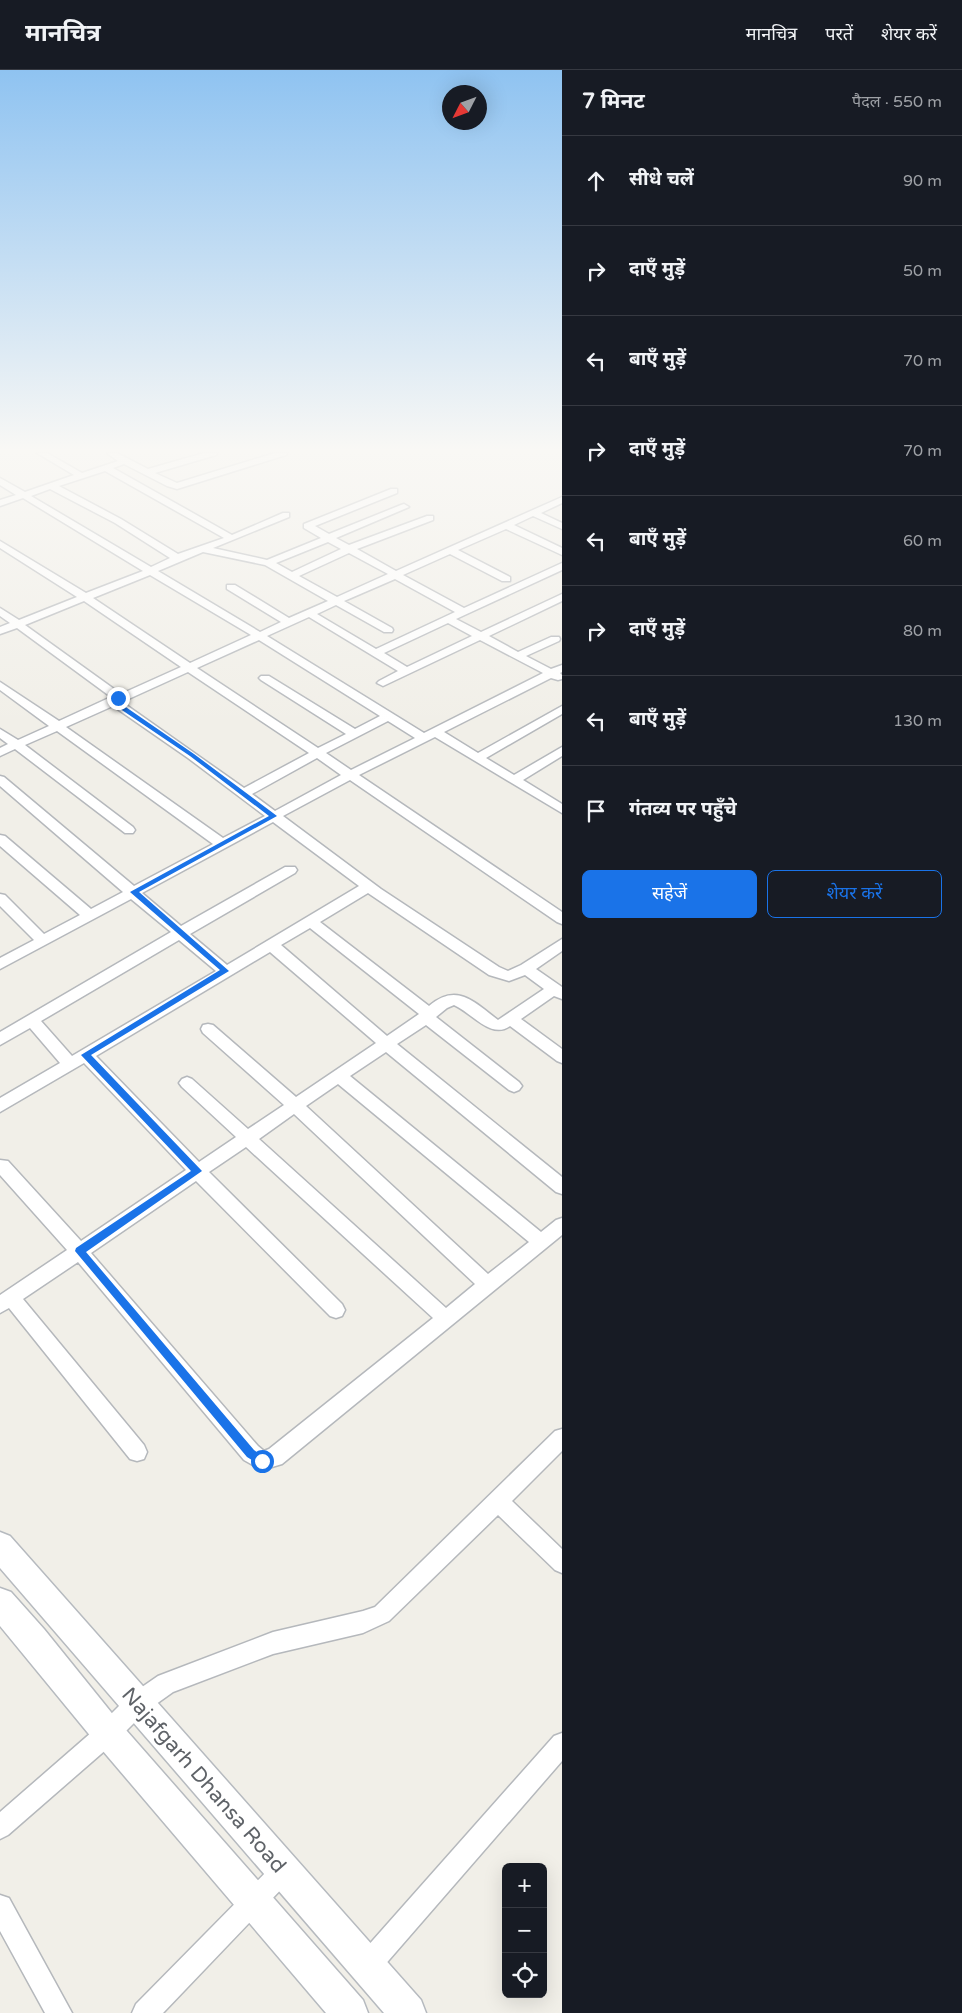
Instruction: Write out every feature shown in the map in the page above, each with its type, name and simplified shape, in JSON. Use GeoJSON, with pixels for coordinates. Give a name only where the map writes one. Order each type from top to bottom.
{"type":"FeatureCollection","features":[{"type":"Feature","properties":{"kind":"main road","name":"Najafgarh Dhansa Road"},"geometry":{"type":"LineString","coordinates":[[0,1546],[408,2013]]}},
{"type":"Feature","properties":{"kind":"main road"},"geometry":{"type":"LineString","coordinates":[[0,1603],[33,1640],[108,1733],[350,2013]]}},
{"type":"Feature","properties":{"kind":"street"},"geometry":{"type":"LineString","coordinates":[[105,544],[423,738]]}},
{"type":"Feature","properties":{"kind":"street"},"geometry":{"type":"LineString","coordinates":[[154,544],[177,558]]}},
{"type":"Feature","properties":{"kind":"street"},"geometry":{"type":"LineString","coordinates":[[0,631],[84,596],[151,571],[177,558],[217,544]]}},
{"type":"Feature","properties":{"kind":"street"},"geometry":{"type":"LineString","coordinates":[[268,563],[314,544]]}},
{"type":"Feature","properties":{"kind":"street"},"geometry":{"type":"LineString","coordinates":[[339,544],[463,612]]}},
{"type":"Feature","properties":{"kind":"street"},"geometry":{"type":"LineString","coordinates":[[292,576],[363,544]]}},
{"type":"Feature","properties":{"kind":"street"},"geometry":{"type":"LineString","coordinates":[[0,752],[464,544]]}},
{"type":"Feature","properties":{"kind":"street"},"geometry":{"type":"LineString","coordinates":[[545,544],[562,552]]}},
{"type":"Feature","properties":{"kind":"street"},"geometry":{"type":"LineString","coordinates":[[2,547],[84,596],[562,919]]}},
{"type":"Feature","properties":{"kind":"street"},"geometry":{"type":"LineString","coordinates":[[203,549],[268,563],[388,630]]}},
{"type":"Feature","properties":{"kind":"street"},"geometry":{"type":"LineString","coordinates":[[450,550],[506,579]]}},
{"type":"Feature","properties":{"kind":"street"},"geometry":{"type":"LineString","coordinates":[[376,653],[562,566]]}},
{"type":"Feature","properties":{"kind":"street"},"geometry":{"type":"LineString","coordinates":[[231,587],[288,622]]}},
{"type":"Feature","properties":{"kind":"street"},"geometry":{"type":"LineString","coordinates":[[383,683],[562,597]]}},
{"type":"Feature","properties":{"kind":"street"},"geometry":{"type":"LineString","coordinates":[[0,611],[368,887],[494,971],[509,976],[526,969],[562,944]]}},
{"type":"Feature","properties":{"kind":"street"},"geometry":{"type":"LineString","coordinates":[[310,612],[406,672]]}},
{"type":"Feature","properties":{"kind":"street"},"geometry":{"type":"LineString","coordinates":[[448,619],[559,673]]}},
{"type":"Feature","properties":{"kind":"street"},"geometry":{"type":"LineString","coordinates":[[519,655],[555,639]]}},
{"type":"Feature","properties":{"kind":"street"},"geometry":{"type":"LineString","coordinates":[[0,964],[350,775],[559,673]]}},
{"type":"Feature","properties":{"kind":"street"},"geometry":{"type":"LineString","coordinates":[[265,678],[354,734]]}},
{"type":"Feature","properties":{"kind":"street"},"geometry":{"type":"LineString","coordinates":[[0,684],[222,844]]}},
{"type":"Feature","properties":{"kind":"street"},"geometry":{"type":"LineString","coordinates":[[477,758],[562,709]]}},
{"type":"Feature","properties":{"kind":"street"},"geometry":{"type":"LineString","coordinates":[[242,794],[388,717]]}},
{"type":"Feature","properties":{"kind":"street"},"geometry":{"type":"LineString","coordinates":[[0,732],[129,830]]}},
{"type":"Feature","properties":{"kind":"street"},"geometry":{"type":"LineString","coordinates":[[435,732],[562,809]]}},
{"type":"Feature","properties":{"kind":"street"},"geometry":{"type":"LineString","coordinates":[[514,780],[562,751]]}},
{"type":"Feature","properties":{"kind":"street"},"geometry":{"type":"LineString","coordinates":[[0,780],[225,971]]}},
{"type":"Feature","properties":{"kind":"street"},"geometry":{"type":"LineString","coordinates":[[0,839],[90,916]]}},
{"type":"Feature","properties":{"kind":"street"},"geometry":{"type":"LineString","coordinates":[[0,1039],[74,994],[290,870]]}},
{"type":"Feature","properties":{"kind":"street"},"geometry":{"type":"LineString","coordinates":[[0,1106],[368,887]]}},
{"type":"Feature","properties":{"kind":"street"},"geometry":{"type":"LineString","coordinates":[[0,898],[43,941]]}},
{"type":"Feature","properties":{"kind":"street"},"geometry":{"type":"LineString","coordinates":[[310,921],[514,1086]]}},
{"type":"Feature","properties":{"kind":"street"},"geometry":{"type":"LineString","coordinates":[[270,944],[386,1044],[562,1187]]}},
{"type":"Feature","properties":{"kind":"street"},"geometry":{"type":"LineString","coordinates":[[137,1452],[6,1301],[428,1016],[445,1002],[452,999],[461,1001],[496,1025],[501,1025],[558,992],[526,969]]}},
{"type":"Feature","properties":{"kind":"street"},"geometry":{"type":"LineString","coordinates":[[510,1019],[562,1057]]}},
{"type":"Feature","properties":{"kind":"street"},"geometry":{"type":"LineString","coordinates":[[30,1020],[70,1064]]}},
{"type":"Feature","properties":{"kind":"street"},"geometry":{"type":"LineString","coordinates":[[208,1029],[294,1105],[488,1285]]}},
{"type":"Feature","properties":{"kind":"street"},"geometry":{"type":"LineString","coordinates":[[85,1055],[197,1171],[336,1310]]}},
{"type":"Feature","properties":{"kind":"street"},"geometry":{"type":"LineString","coordinates":[[338,1076],[541,1242]]}},
{"type":"Feature","properties":{"kind":"street"},"geometry":{"type":"LineString","coordinates":[[187,1083],[446,1319]]}},
{"type":"Feature","properties":{"kind":"street"},"geometry":{"type":"LineString","coordinates":[[2,1166],[79,1251],[250,1453],[262,1461],[275,1457],[562,1225]]}},
{"type":"Feature","properties":{"kind":"street"},"geometry":{"type":"LineString","coordinates":[[0,1827],[108,1733],[137,1704],[166,1684],[273,1643],[363,1622],[382,1614],[561,1442]]}},
{"type":"Feature","properties":{"kind":"street"},"geometry":{"type":"LineString","coordinates":[[498,1501],[562,1564]]}},
{"type":"Feature","properties":{"kind":"street"},"geometry":{"type":"LineString","coordinates":[[367,1966],[562,1744]]}},
{"type":"Feature","properties":{"kind":"street"},"geometry":{"type":"LineString","coordinates":[[145,2013],[283,1871]]}},
{"type":"Feature","properties":{"kind":"street"},"geometry":{"type":"LineString","coordinates":[[0,1907],[59,2013]]}},
{"type":"Feature","properties":{"kind":"route"},"geometry":{"type":"LineString","coordinates":[[118,698],[112,700],[192,755],[274,816],[134,892],[225,971],[85,1055],[197,1171],[79,1251],[250,1453],[262,1461]]}}]}
